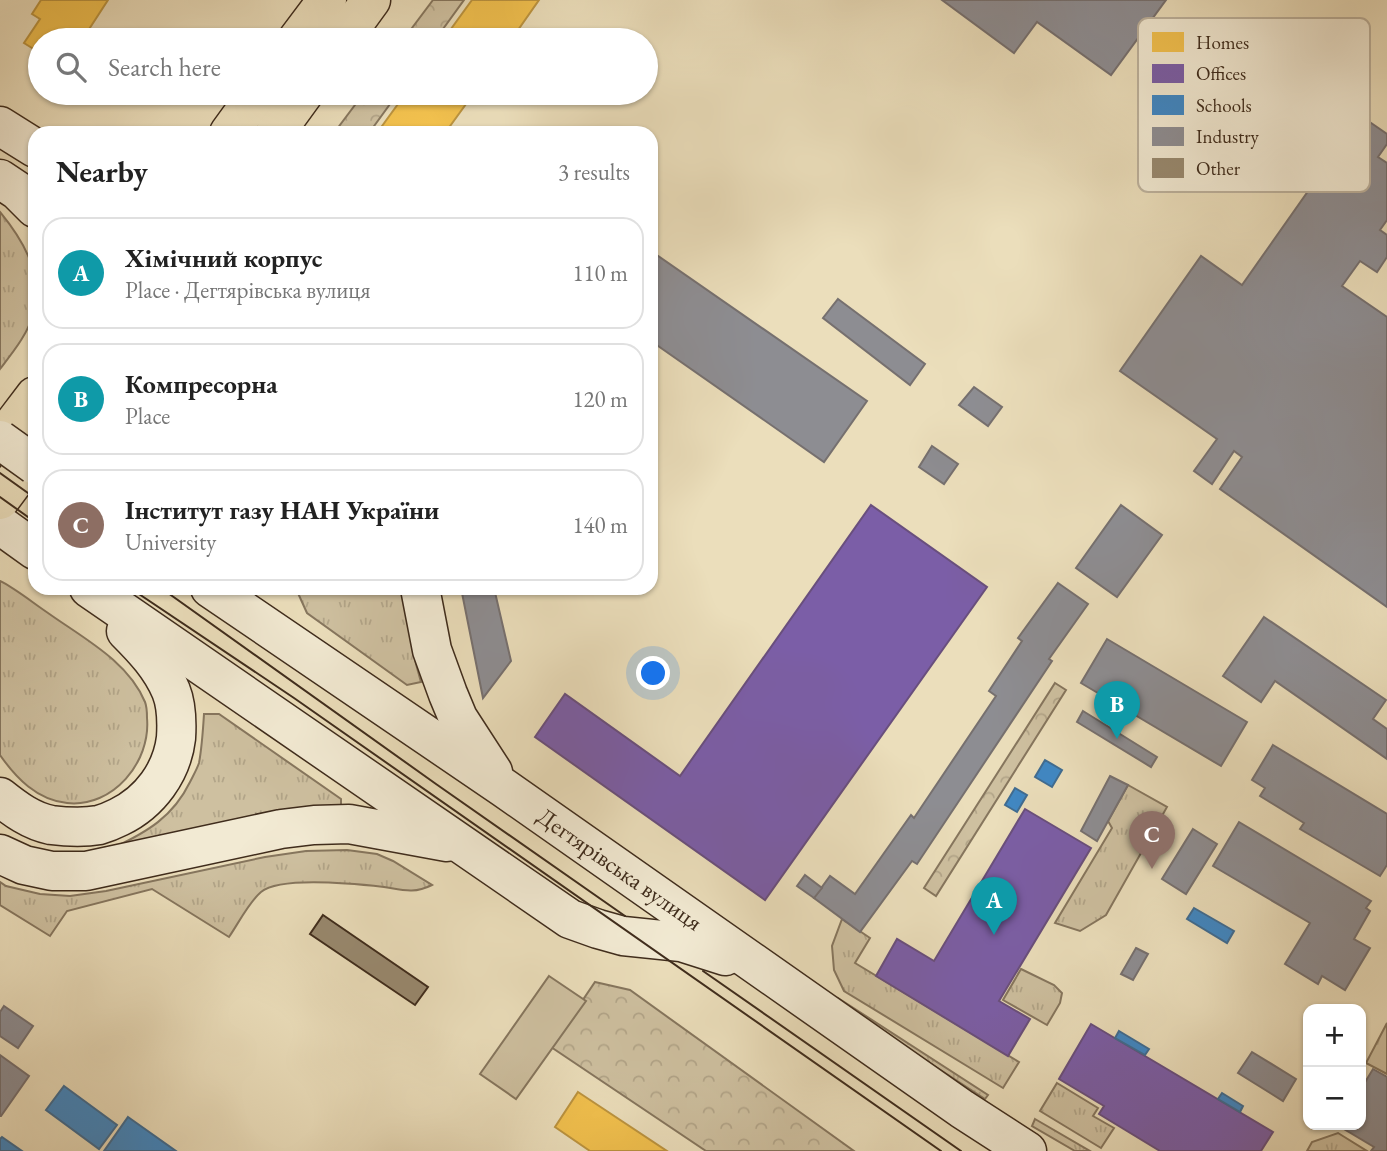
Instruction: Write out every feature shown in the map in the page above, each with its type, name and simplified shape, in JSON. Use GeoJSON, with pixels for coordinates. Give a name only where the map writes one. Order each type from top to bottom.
{"type":"FeatureCollection","features":[{"type":"Feature","properties":{"kind":"main road"},"geometry":{"type":"LineString","coordinates":[[306,28],[327,0]]}},
{"type":"Feature","properties":{"kind":"main road"},"geometry":{"type":"LineString","coordinates":[[351,28],[371,0]]}},
{"type":"Feature","properties":{"kind":"main road"},"geometry":{"type":"LineString","coordinates":[[234,126],[249,105]]}},
{"type":"Feature","properties":{"kind":"main road"},"geometry":{"type":"LineString","coordinates":[[280,126],[295,105]]}},
{"type":"Feature","properties":{"kind":"main road"},"geometry":{"type":"LineString","coordinates":[[0,126],[28,144]]}},
{"type":"Feature","properties":{"kind":"main road"},"geometry":{"type":"LineString","coordinates":[[0,179],[28,201]]}},
{"type":"Feature","properties":{"kind":"main road"},"geometry":{"type":"LineString","coordinates":[[28,405],[0,441],[28,460]]}},
{"type":"Feature","properties":{"kind":"main road"},"geometry":{"type":"LineString","coordinates":[[0,500],[28,462]]}},
{"type":"Feature","properties":{"kind":"main road"},"geometry":{"type":"LineString","coordinates":[[0,525],[28,545]]}},
{"type":"Feature","properties":{"kind":"main road"},"geometry":{"type":"LineString","coordinates":[[0,797],[20,813],[49,824],[76,827],[102,824],[126,814],[147,799],[170,764],[177,724],[172,692],[145,649],[89,595]]}},
{"type":"Feature","properties":{"kind":"main road"},"geometry":{"type":"LineString","coordinates":[[99,595],[570,919],[624,936],[681,942],[758,966]]}},
{"type":"Feature","properties":{"kind":"main road","name":"Дегтярівська вулиця"},"geometry":{"type":"LineString","coordinates":[[220,595],[504,788],[962,1109],[1027,1151]]}},
{"type":"Feature","properties":{"kind":"main road"},"geometry":{"type":"LineString","coordinates":[[421,595],[432,650],[458,718],[504,788]]}},
{"type":"Feature","properties":{"kind":"main road"},"geometry":{"type":"LineString","coordinates":[[0,854],[24,865],[52,871],[86,871],[281,829],[349,824],[465,846]]}},
{"type":"Feature","properties":{"kind":"green space"},"geometry":{"type":"Polygon","coordinates":[[[433,0],[464,0],[444,28],[412,28],[433,0]]]}},
{"type":"Feature","properties":{"kind":"green space"},"geometry":{"type":"Polygon","coordinates":[[[355,105],[389,105],[374,126],[339,126],[355,105]]]}},
{"type":"Feature","properties":{"kind":"green space"},"geometry":{"type":"Polygon","coordinates":[[[0,212],[24,246],[28,256],[28,328],[0,369],[0,212]]]}},
{"type":"Feature","properties":{"kind":"green space"},"geometry":{"type":"Polygon","coordinates":[[[0,581],[116,662],[128,674],[145,702],[147,734],[136,766],[114,790],[99,798],[84,803],[67,803],[46,797],[20,780],[0,755],[0,581]]]}},
{"type":"Feature","properties":{"kind":"green space"},"geometry":{"type":"Polygon","coordinates":[[[299,595],[402,595],[421,682],[407,685],[307,613],[299,595]]]}},
{"type":"Feature","properties":{"kind":"green space"},"geometry":{"type":"Polygon","coordinates":[[[1055,683],[1066,690],[936,896],[924,888],[1055,683]]]}},
{"type":"Feature","properties":{"kind":"green space"},"geometry":{"type":"Polygon","coordinates":[[[204,714],[219,714],[341,799],[341,806],[113,848],[158,822],[176,805],[199,763],[204,714]]]}},
{"type":"Feature","properties":{"kind":"green space"},"geometry":{"type":"Polygon","coordinates":[[[1128,785],[1167,807],[1106,915],[1080,931],[1055,923],[1112,828],[1108,821],[1128,785]]]}},
{"type":"Feature","properties":{"kind":"green space"},"geometry":{"type":"Polygon","coordinates":[[[347,850],[377,854],[432,885],[420,890],[320,882],[271,887],[252,901],[229,937],[152,889],[67,911],[50,936],[0,905],[0,882],[6,886],[40,894],[70,896],[106,891],[265,857],[306,851],[347,850]]]}},
{"type":"Feature","properties":{"kind":"green space"},"geometry":{"type":"Polygon","coordinates":[[[842,919],[870,938],[855,963],[1019,1062],[1003,1088],[844,991],[834,970],[832,946],[842,919]]]}},
{"type":"Feature","properties":{"kind":"green space"},"geometry":{"type":"Polygon","coordinates":[[[1021,969],[1054,985],[1062,993],[1060,1003],[1047,1025],[1003,1000],[1021,969]]]}},
{"type":"Feature","properties":{"kind":"green space"},"geometry":{"type":"Polygon","coordinates":[[[549,976],[586,1001],[516,1099],[480,1074],[549,976]]]}},
{"type":"Feature","properties":{"kind":"green space"},"geometry":{"type":"Polygon","coordinates":[[[595,982],[630,990],[854,1151],[706,1151],[551,1047],[595,982]]]}},
{"type":"Feature","properties":{"kind":"green space"},"geometry":{"type":"Polygon","coordinates":[[[838,998],[988,1095],[985,1099],[836,1002],[838,998]]]}},
{"type":"Feature","properties":{"kind":"green space"},"geometry":{"type":"Polygon","coordinates":[[[1387,1023],[1387,1074],[1366,1063],[1387,1023]]]}},
{"type":"Feature","properties":{"kind":"green space"},"geometry":{"type":"Polygon","coordinates":[[[1057,1083],[1098,1108],[1093,1116],[1114,1128],[1101,1148],[1040,1111],[1057,1083]]]}},
{"type":"Feature","properties":{"kind":"green space"},"geometry":{"type":"Polygon","coordinates":[[[1035,1119],[1090,1151],[1075,1151],[1032,1126],[1035,1119]]]}},
{"type":"Feature","properties":{"kind":"green space"},"geometry":{"type":"Polygon","coordinates":[[[1338,1133],[1367,1151],[1307,1151],[1312,1142],[1338,1133]]]}},
{"type":"Feature","properties":{"kind":"building: Homes"},"geometry":{"type":"Polygon","coordinates":[[[41,0],[108,0],[90,28],[34,28],[40,19],[32,14],[41,0]]]}},
{"type":"Feature","properties":{"kind":"building: Homes"},"geometry":{"type":"Polygon","coordinates":[[[472,0],[539,0],[519,28],[452,28],[472,0]]]}},
{"type":"Feature","properties":{"kind":"building: Homes"},"geometry":{"type":"Polygon","coordinates":[[[397,105],[465,105],[450,126],[382,126],[397,105]]]}},
{"type":"Feature","properties":{"kind":"building: Homes"},"geometry":{"type":"Polygon","coordinates":[[[578,1092],[667,1151],[590,1151],[555,1127],[578,1092]]]}},
{"type":"Feature","properties":{"kind":"building: Offices"},"geometry":{"type":"Polygon","coordinates":[[[871,505],[987,587],[765,900],[535,737],[565,694],[680,776],[871,505]]]}},
{"type":"Feature","properties":{"kind":"building: Offices"},"geometry":{"type":"Polygon","coordinates":[[[1025,809],[1091,848],[999,1001],[1030,1019],[1008,1056],[876,976],[897,939],[934,961],[1025,809]]]}},
{"type":"Feature","properties":{"kind":"building: Offices"},"geometry":{"type":"Polygon","coordinates":[[[1091,1024],[1273,1132],[1261,1151],[1160,1151],[1099,1114],[1104,1106],[1059,1079],[1091,1024]]]}},
{"type":"Feature","properties":{"kind":"building: Schools"},"geometry":{"type":"Polygon","coordinates":[[[1045,760],[1062,770],[1052,787],[1035,777],[1045,760]]]}},
{"type":"Feature","properties":{"kind":"building: Schools"},"geometry":{"type":"Polygon","coordinates":[[[1015,788],[1027,795],[1017,812],[1005,805],[1015,788]]]}},
{"type":"Feature","properties":{"kind":"building: Schools"},"geometry":{"type":"Polygon","coordinates":[[[1194,908],[1234,931],[1227,943],[1187,919],[1194,908]]]}},
{"type":"Feature","properties":{"kind":"building: Schools"},"geometry":{"type":"Polygon","coordinates":[[[1119,1031],[1149,1049],[1145,1055],[1115,1038],[1119,1031]]]}},
{"type":"Feature","properties":{"kind":"building: Schools"},"geometry":{"type":"Polygon","coordinates":[[[64,1086],[117,1125],[99,1149],[46,1110],[64,1086]]]}},
{"type":"Feature","properties":{"kind":"building: Schools"},"geometry":{"type":"Polygon","coordinates":[[[1222,1093],[1243,1106],[1240,1112],[1218,1099],[1222,1093]]]}},
{"type":"Feature","properties":{"kind":"building: Schools"},"geometry":{"type":"Polygon","coordinates":[[[128,1117],[176,1151],[104,1151],[128,1117]]]}},
{"type":"Feature","properties":{"kind":"building: Schools"},"geometry":{"type":"Polygon","coordinates":[[[2,1137],[22,1151],[0,1151],[2,1137]]]}},
{"type":"Feature","properties":{"kind":"building: Industry"},"geometry":{"type":"Polygon","coordinates":[[[942,0],[1166,0],[1153,18],[1138,18],[1138,38],[1111,75],[1037,22],[1014,53],[942,0]]]}},
{"type":"Feature","properties":{"kind":"building: Industry"},"geometry":{"type":"Polygon","coordinates":[[[1370,122],[1387,134],[1387,144],[1378,157],[1387,163],[1387,220],[1380,230],[1387,235],[1387,257],[1377,272],[1360,261],[1342,286],[1387,317],[1387,607],[1220,489],[1242,457],[1234,451],[1212,484],[1194,471],[1217,439],[1120,371],[1201,256],[1242,285],[1307,192],[1370,192],[1370,122]]]}},
{"type":"Feature","properties":{"kind":"building: Industry"},"geometry":{"type":"Polygon","coordinates":[[[658,256],[867,401],[824,462],[658,346],[658,256]]]}},
{"type":"Feature","properties":{"kind":"building: Industry"},"geometry":{"type":"Polygon","coordinates":[[[838,299],[925,364],[910,385],[823,318],[838,299]]]}},
{"type":"Feature","properties":{"kind":"building: Industry"},"geometry":{"type":"Polygon","coordinates":[[[974,387],[1002,407],[988,426],[959,405],[974,387]]]}},
{"type":"Feature","properties":{"kind":"building: Industry"},"geometry":{"type":"Polygon","coordinates":[[[932,446],[958,464],[944,484],[919,467],[932,446]]]}},
{"type":"Feature","properties":{"kind":"building: Industry"},"geometry":{"type":"Polygon","coordinates":[[[1121,505],[1162,535],[1117,597],[1076,568],[1121,505]]]}},
{"type":"Feature","properties":{"kind":"building: Industry"},"geometry":{"type":"Polygon","coordinates":[[[1058,583],[1088,604],[1049,659],[1052,661],[917,864],[912,861],[860,932],[814,898],[830,876],[855,894],[911,815],[914,818],[996,696],[989,691],[1022,641],[1018,638],[1058,583]]]}},
{"type":"Feature","properties":{"kind":"building: Industry"},"geometry":{"type":"Polygon","coordinates":[[[462,595],[496,595],[511,661],[483,698],[462,595]]]}},
{"type":"Feature","properties":{"kind":"building: Industry"},"geometry":{"type":"Polygon","coordinates":[[[1264,617],[1386,700],[1373,719],[1387,729],[1387,759],[1275,681],[1261,702],[1223,676],[1264,617]]]}},
{"type":"Feature","properties":{"kind":"building: Industry"},"geometry":{"type":"Polygon","coordinates":[[[1107,639],[1247,722],[1221,766],[1081,683],[1107,639]]]}},
{"type":"Feature","properties":{"kind":"building: Industry"},"geometry":{"type":"Polygon","coordinates":[[[1083,711],[1157,757],[1151,767],[1077,722],[1083,711]]]}},
{"type":"Feature","properties":{"kind":"building: Industry"},"geometry":{"type":"Polygon","coordinates":[[[1273,745],[1387,814],[1387,865],[1380,876],[1300,829],[1304,823],[1260,796],[1265,788],[1252,780],[1273,745]]]}},
{"type":"Feature","properties":{"kind":"building: Industry"},"geometry":{"type":"Polygon","coordinates":[[[1110,776],[1128,785],[1097,841],[1081,831],[1110,776]]]}},
{"type":"Feature","properties":{"kind":"building: Industry"},"geometry":{"type":"Polygon","coordinates":[[[1239,822],[1371,901],[1366,908],[1370,911],[1354,939],[1370,948],[1345,990],[1322,976],[1318,984],[1285,964],[1310,923],[1213,866],[1239,822]]]}},
{"type":"Feature","properties":{"kind":"building: Industry"},"geometry":{"type":"Polygon","coordinates":[[[1193,829],[1217,844],[1186,894],[1162,879],[1193,829]]]}},
{"type":"Feature","properties":{"kind":"building: Industry"},"geometry":{"type":"Polygon","coordinates":[[[805,875],[822,888],[814,898],[797,886],[805,875]]]}},
{"type":"Feature","properties":{"kind":"building: Industry"},"geometry":{"type":"Polygon","coordinates":[[[1136,948],[1148,954],[1133,980],[1121,974],[1136,948]]]}},
{"type":"Feature","properties":{"kind":"building: Industry"},"geometry":{"type":"Polygon","coordinates":[[[4,1006],[33,1026],[18,1048],[0,1036],[0,1012],[4,1006]]]}},
{"type":"Feature","properties":{"kind":"building: Industry"},"geometry":{"type":"Polygon","coordinates":[[[1252,1052],[1296,1079],[1283,1101],[1238,1073],[1252,1052]]]}},
{"type":"Feature","properties":{"kind":"building: Industry"},"geometry":{"type":"Polygon","coordinates":[[[0,1055],[29,1076],[1,1116],[0,1116],[0,1055]]]}},
{"type":"Feature","properties":{"kind":"building: Industry"},"geometry":{"type":"Polygon","coordinates":[[[1373,1069],[1387,1077],[1387,1151],[1371,1151],[1374,1147],[1346,1130],[1366,1130],[1366,1081],[1373,1069]]]}},
{"type":"Feature","properties":{"kind":"building: Other"},"geometry":{"type":"Polygon","coordinates":[[[323,915],[428,987],[415,1005],[310,934],[323,915]]]}},
{"type":"Feature","properties":{"kind":"tram line"},"geometry":{"type":"LineString","coordinates":[[0,473],[28,493]]}},
{"type":"Feature","properties":{"kind":"tram line"},"geometry":{"type":"LineString","coordinates":[[0,497],[28,517]]}},
{"type":"Feature","properties":{"kind":"tram line"},"geometry":{"type":"LineString","coordinates":[[140,595],[294,698],[941,1151]]}},
{"type":"Feature","properties":{"kind":"tram line"},"geometry":{"type":"LineString","coordinates":[[171,595],[625,916]]}},
{"type":"Feature","properties":{"kind":"tram line"},"geometry":{"type":"LineString","coordinates":[[703,971],[961,1151]]}},
{"type":"Feature","properties":{"kind":"place","name":"Компресорна"},"geometry":{"type":"Point","coordinates":[1117,739]}},
{"type":"Feature","properties":{"kind":"place","name":"Інститут газу НАН України"},"geometry":{"type":"Point","coordinates":[1152,869]}},
{"type":"Feature","properties":{"kind":"place","name":"Хімічний корпус"},"geometry":{"type":"Point","coordinates":[994,935]}}]}
